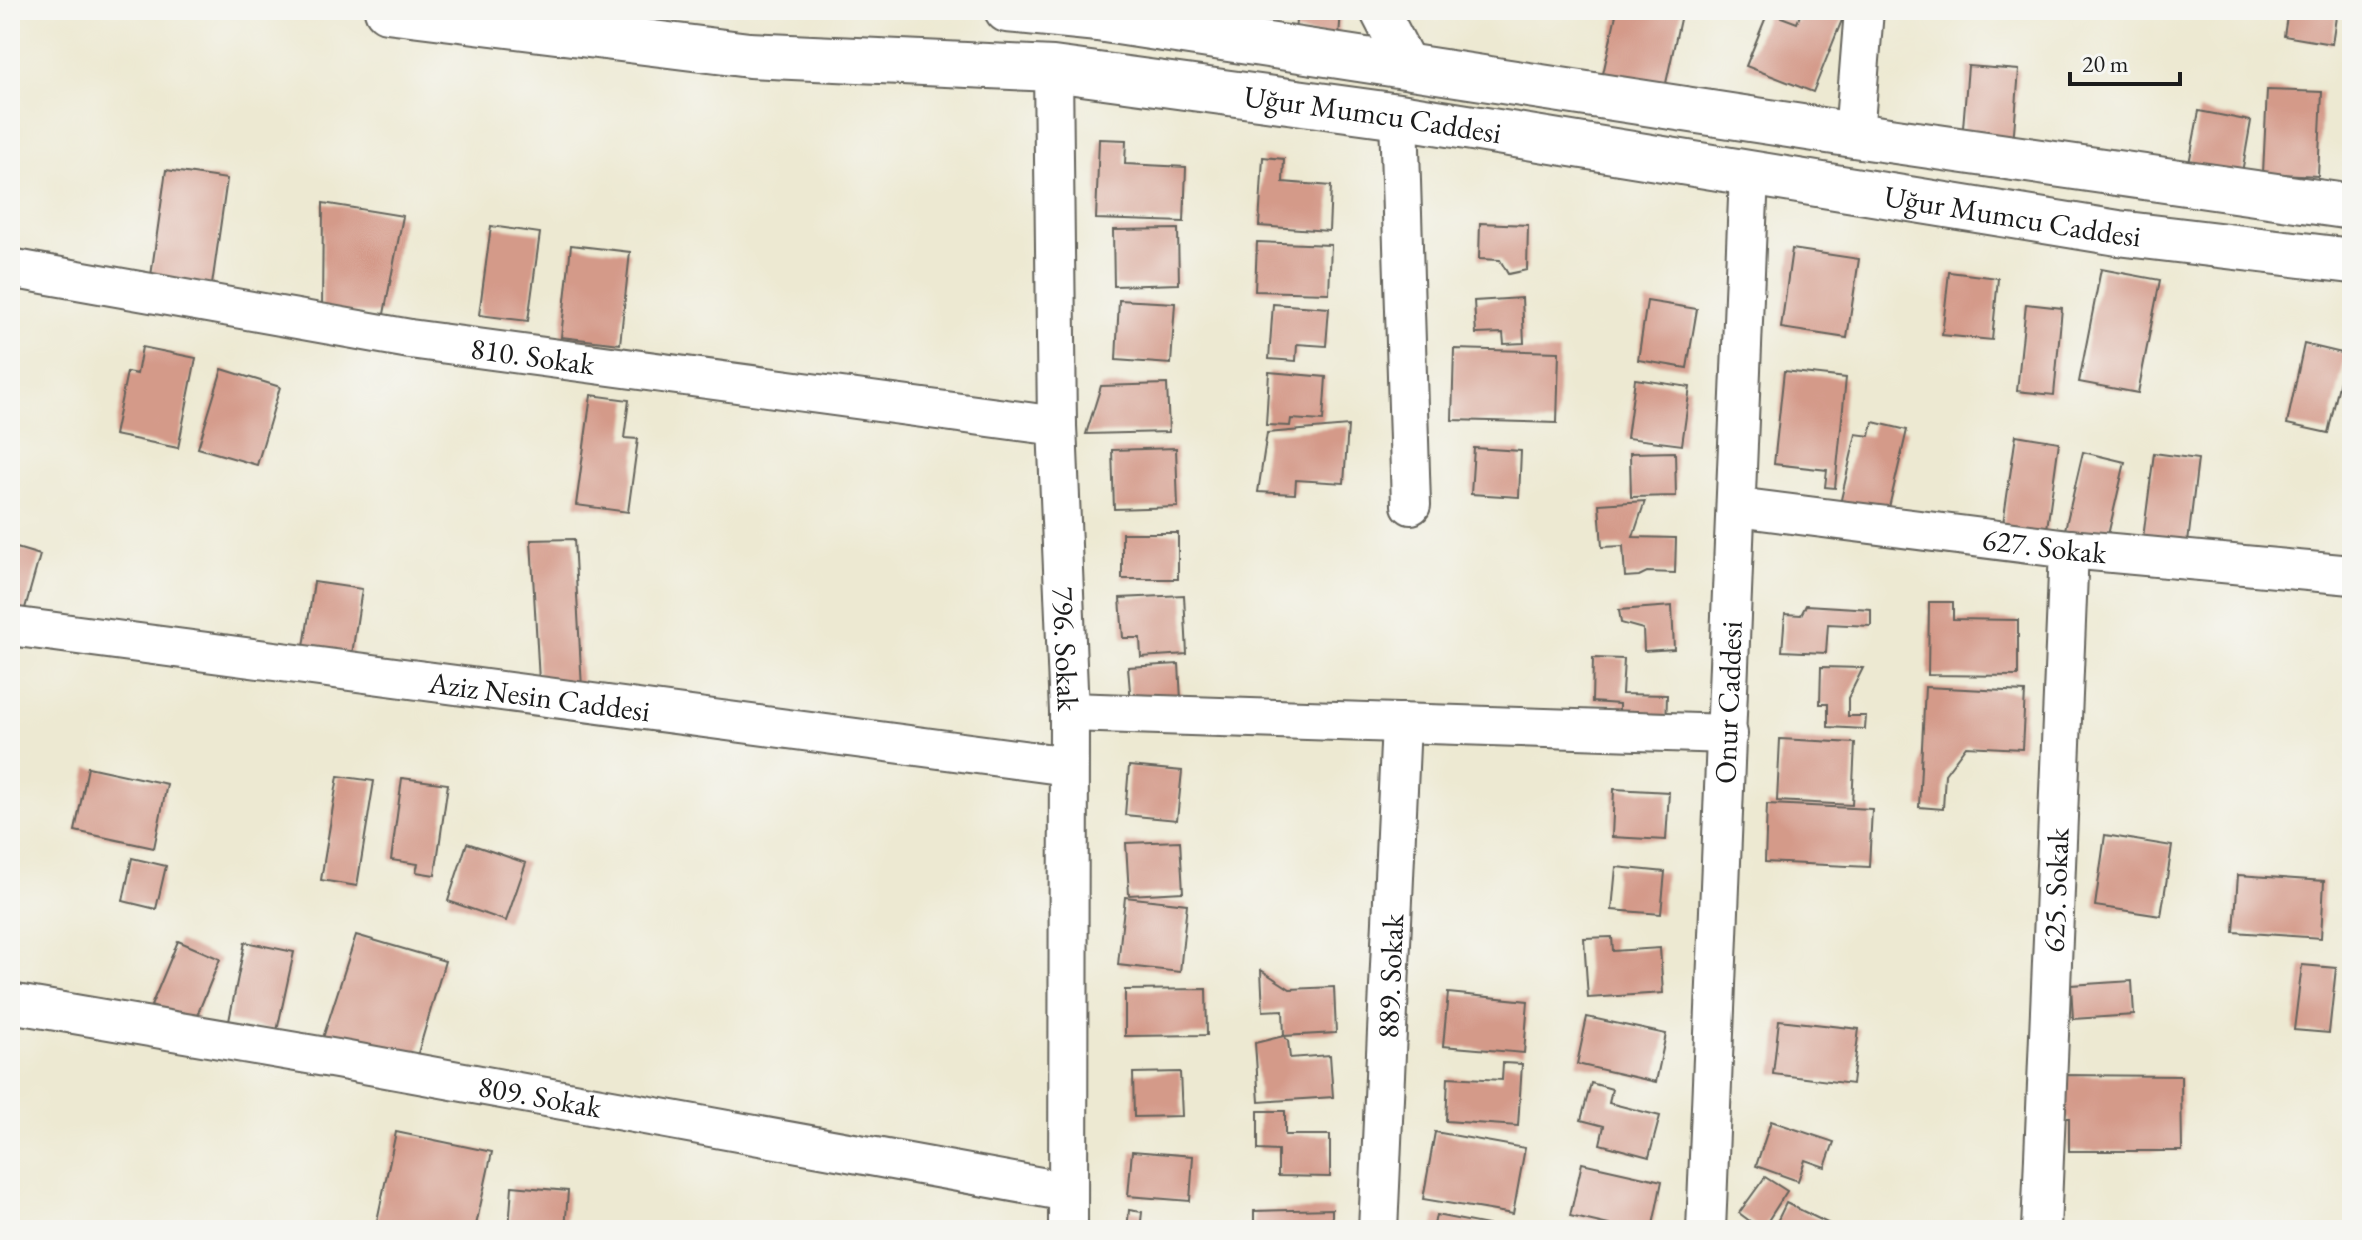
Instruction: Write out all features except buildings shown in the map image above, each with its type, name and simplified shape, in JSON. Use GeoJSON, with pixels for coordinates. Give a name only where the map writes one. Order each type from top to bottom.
{"type":"FeatureCollection","features":[{"type":"Feature","properties":{"kind":"street","name":"Uğur Mumcu Caddesi"},"geometry":{"type":"LineString","coordinates":[[387,10],[749,55],[1053,69],[1399,116],[2118,233],[2352,261]]}},
{"type":"Feature","properties":{"kind":"street","name":"Uğur Mumcu Caddesi"},"geometry":{"type":"LineString","coordinates":[[1007,10],[1098,15],[1854,135],[2352,207]]}},
{"type":"Feature","properties":{"kind":"street"},"geometry":{"type":"LineString","coordinates":[[1379,10],[1408,66]]}},
{"type":"Feature","properties":{"kind":"street"},"geometry":{"type":"LineString","coordinates":[[1854,135],[1864,10]]}},
{"type":"Feature","properties":{"kind":"street","name":"796. Sokak"},"geometry":{"type":"LineString","coordinates":[[1053,69],[1057,426],[1069,712],[1068,1230]]}},
{"type":"Feature","properties":{"kind":"street"},"geometry":{"type":"LineString","coordinates":[[1399,116],[1411,505]]}},
{"type":"Feature","properties":{"kind":"street","name":"Onur Caddesi"},"geometry":{"type":"LineString","coordinates":[[1706,1230],[1749,174]]}},
{"type":"Feature","properties":{"kind":"street","name":"810. Sokak"},"geometry":{"type":"LineString","coordinates":[[10,268],[410,339],[1057,426]]}},
{"type":"Feature","properties":{"kind":"street","name":"627. Sokak"},"geometry":{"type":"LineString","coordinates":[[1737,507],[2069,549],[2352,575]]}},
{"type":"Feature","properties":{"kind":"street","name":"625. Sokak"},"geometry":{"type":"LineString","coordinates":[[2041,1230],[2069,549]]}},
{"type":"Feature","properties":{"kind":"street","name":"Aziz Nesin Caddesi"},"geometry":{"type":"LineString","coordinates":[[10,626],[1068,766]]}},
{"type":"Feature","properties":{"kind":"street"},"geometry":{"type":"LineString","coordinates":[[1069,712],[1728,734]]}},
{"type":"Feature","properties":{"kind":"street","name":"889. Sokak"},"geometry":{"type":"LineString","coordinates":[[1378,1230],[1401,723]]}},
{"type":"Feature","properties":{"kind":"street","name":"809. Sokak"},"geometry":{"type":"LineString","coordinates":[[10,1003],[1068,1192]]}}]}
